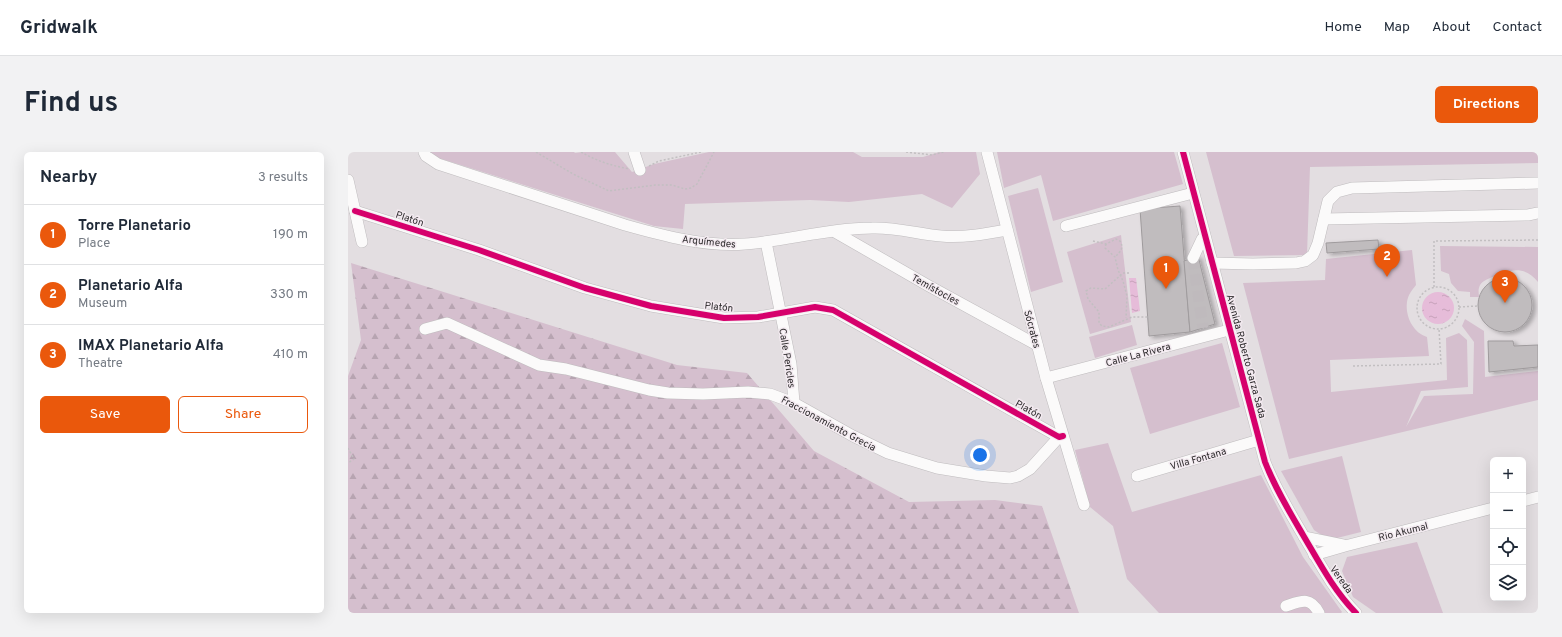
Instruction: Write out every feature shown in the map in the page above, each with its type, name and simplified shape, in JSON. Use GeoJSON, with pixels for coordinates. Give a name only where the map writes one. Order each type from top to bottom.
{"type":"FeatureCollection","features":[{"type":"Feature","properties":{"kind":"street","name":"Arquímedes"},"geometry":{"type":"LineString","coordinates":[[424,152],[426,156],[438,164],[653,233],[712,243],[743,244],[766,242],[854,229],[886,228],[941,236],[987,234],[1007,230]]}},
{"type":"Feature","properties":{"kind":"street"},"geometry":{"type":"LineString","coordinates":[[634,152],[640,170]]}},
{"type":"Feature","properties":{"kind":"street","name":"Sócrates"},"geometry":{"type":"LineString","coordinates":[[987,152],[1061,436],[1084,505]]}},
{"type":"Feature","properties":{"kind":"street","name":"Avenida Roberto Garza Sada"},"geometry":{"type":"LineString","coordinates":[[1182,152],[1259,440],[1272,479],[1314,555]]}},
{"type":"Feature","properties":{"kind":"street"},"geometry":{"type":"LineString","coordinates":[[348,180],[362,242]]}},
{"type":"Feature","properties":{"kind":"street"},"geometry":{"type":"LineString","coordinates":[[1212,263],[1253,264],[1296,263],[1304,261],[1313,255],[1316,250],[1328,201],[1332,196],[1344,189],[1538,183]]}},
{"type":"Feature","properties":{"kind":"street"},"geometry":{"type":"LineString","coordinates":[[1066,226],[1193,193]]}},
{"type":"Feature","properties":{"kind":"street","name":"Platón"},"geometry":{"type":"LineString","coordinates":[[355,211],[493,255],[585,288],[632,301],[724,318],[758,317],[815,307],[833,310],[1061,436]]}},
{"type":"Feature","properties":{"kind":"street"},"geometry":{"type":"LineString","coordinates":[[1324,219],[1538,214]]}},
{"type":"Feature","properties":{"kind":"street","name":"Temístocles"},"geometry":{"type":"LineString","coordinates":[[835,232],[929,286],[1037,345]]}},
{"type":"Feature","properties":{"kind":"street"},"geometry":{"type":"LineString","coordinates":[[1193,258],[1202,239],[1205,237]]}},
{"type":"Feature","properties":{"kind":"street","name":"Calle Pericles"},"geometry":{"type":"LineString","coordinates":[[766,242],[791,364],[794,403]]}},
{"type":"Feature","properties":{"kind":"street","name":"Fraccionamiento Grecia"},"geometry":{"type":"LineString","coordinates":[[425,329],[447,323],[539,365],[566,369],[649,390],[685,393],[759,392],[783,398],[888,453],[937,468],[999,478],[1010,478],[1025,473],[1037,463],[1061,436]]}},
{"type":"Feature","properties":{"kind":"street","name":"Calle La Rivera"},"geometry":{"type":"LineString","coordinates":[[1046,378],[1204,332],[1229,330]]}},
{"type":"Feature","properties":{"kind":"street","name":"Villa Fontana"},"geometry":{"type":"LineString","coordinates":[[1137,476],[1259,440]]}},
{"type":"Feature","properties":{"kind":"street"},"geometry":{"type":"LineString","coordinates":[[1526,500],[1538,497]]}},
{"type":"Feature","properties":{"kind":"street","name":"Rio Akumal"},"geometry":{"type":"LineString","coordinates":[[1314,555],[1490,509]]}},
{"type":"Feature","properties":{"kind":"street"},"geometry":{"type":"LineString","coordinates":[[1304,537],[1345,546]]}},
{"type":"Feature","properties":{"kind":"street","name":"Vereda"},"geometry":{"type":"LineString","coordinates":[[1314,555],[1350,611]]}},
{"type":"Feature","properties":{"kind":"street"},"geometry":{"type":"LineString","coordinates":[[1286,606],[1304,600],[1316,607],[1319,613]]}},
{"type":"Feature","properties":{"kind":"path"},"geometry":{"type":"LineString","coordinates":[[536,152],[573,174],[609,191],[655,185],[672,185],[691,188],[697,184],[714,152]]}},
{"type":"Feature","properties":{"kind":"path"},"geometry":{"type":"LineString","coordinates":[[906,152],[932,155],[944,152]]}},
{"type":"Feature","properties":{"kind":"path"},"geometry":{"type":"LineString","coordinates":[[1093,241],[1106,244],[1116,239],[1120,241],[1122,246],[1121,251],[1115,257]]}},
{"type":"Feature","properties":{"kind":"path"},"geometry":{"type":"LineString","coordinates":[[1434,287],[1434,241],[1538,240]]}},
{"type":"Feature","properties":{"kind":"path"},"geometry":{"type":"LineString","coordinates":[[1106,244],[1105,248],[1115,257],[1127,296],[1126,318]]}},
{"type":"Feature","properties":{"kind":"path"},"geometry":{"type":"LineString","coordinates":[[1129,273],[1123,273],[1121,277],[1105,289],[1091,288],[1086,291],[1088,299],[1099,312],[1099,322],[1102,326],[1109,327],[1126,318],[1148,316]]}},
{"type":"Feature","properties":{"kind":"path"},"geometry":{"type":"LineString","coordinates":[[1434,287],[1448,289],[1454,294],[1459,306],[1456,319],[1445,328],[1439,329],[1432,328],[1421,321],[1417,308],[1418,300],[1422,294],[1434,287]]}},
{"type":"Feature","properties":{"kind":"path"},"geometry":{"type":"LineString","coordinates":[[1459,306],[1478,306]]}},
{"type":"Feature","properties":{"kind":"path"},"geometry":{"type":"LineString","coordinates":[[1353,366],[1441,364],[1439,329]]}},
{"type":"Feature","properties":{"kind":"path"},"geometry":{"type":"LineString","coordinates":[[348,448],[354,459],[348,463]]}},
{"type":"Feature","properties":{"kind":"green space"},"geometry":{"type":"Polygon","coordinates":[[[428,152],[615,152],[632,172],[654,164],[709,152],[853,152],[862,157],[923,157],[940,152],[976,152],[980,174],[952,208],[922,194],[849,202],[810,200],[685,204],[683,229],[654,226],[429,155],[428,152]]]}},
{"type":"Feature","properties":{"kind":"green space"},"geometry":{"type":"Polygon","coordinates":[[[997,152],[1174,152],[1183,184],[1053,221],[1041,175],[1004,188],[997,152]]]}},
{"type":"Feature","properties":{"kind":"green space"},"geometry":{"type":"Polygon","coordinates":[[[1206,152],[1538,152],[1538,163],[1310,167],[1307,255],[1234,256],[1206,152]]]}},
{"type":"Feature","properties":{"kind":"green space"},"geometry":{"type":"Polygon","coordinates":[[[1038,188],[1063,282],[1031,292],[1008,196],[1038,188]]]}},
{"type":"Feature","properties":{"kind":"green space"},"geometry":{"type":"Polygon","coordinates":[[[1121,235],[1131,322],[1090,334],[1067,252],[1121,235]]]}},
{"type":"Feature","properties":{"kind":"green space"},"geometry":{"type":"Polygon","coordinates":[[[1440,246],[1538,247],[1538,282],[1533,276],[1527,273],[1516,270],[1509,271],[1483,282],[1479,289],[1479,297],[1470,297],[1470,292],[1458,291],[1451,283],[1449,274],[1441,271],[1440,246]]]}},
{"type":"Feature","properties":{"kind":"green space"},"geometry":{"type":"Polygon","coordinates":[[[1412,250],[1416,285],[1410,293],[1408,299],[1407,313],[1414,328],[1422,335],[1427,337],[1429,356],[1330,360],[1331,392],[1447,380],[1446,338],[1459,333],[1467,340],[1468,387],[1421,391],[1406,427],[1424,396],[1473,394],[1474,342],[1462,326],[1465,319],[1484,331],[1485,377],[1538,371],[1538,400],[1289,459],[1243,283],[1325,280],[1326,259],[1412,250]]]}},
{"type":"Feature","properties":{"kind":"green space"},"geometry":{"type":"Polygon","coordinates":[[[351,263],[677,365],[747,373],[814,451],[909,502],[995,500],[1042,506],[1079,613],[348,613],[348,376],[361,340],[351,263]]]}},
{"type":"Feature","properties":{"kind":"green space"},"geometry":{"type":"Polygon","coordinates":[[[1132,325],[1137,345],[1095,358],[1089,337],[1132,325]]]}},
{"type":"Feature","properties":{"kind":"green space"},"geometry":{"type":"Polygon","coordinates":[[[1222,343],[1240,407],[1150,434],[1130,368],[1222,343]]]}},
{"type":"Feature","properties":{"kind":"green space"},"geometry":{"type":"Polygon","coordinates":[[[1108,443],[1132,512],[1261,475],[1303,557],[1342,612],[1159,613],[1127,579],[1113,526],[1090,507],[1075,450],[1108,443]]]}},
{"type":"Feature","properties":{"kind":"green space"},"geometry":{"type":"Polygon","coordinates":[[[1342,456],[1361,532],[1329,540],[1314,530],[1281,471],[1342,456]]]}},
{"type":"Feature","properties":{"kind":"green space"},"geometry":{"type":"Polygon","coordinates":[[[1417,542],[1443,613],[1376,613],[1353,597],[1342,571],[1347,557],[1417,542]]]}},
{"type":"Feature","properties":{"kind":"water"},"geometry":{"type":"Polygon","coordinates":[[[1129,278],[1136,278],[1140,311],[1132,313],[1129,278]]]}},
{"type":"Feature","properties":{"kind":"water"},"geometry":{"type":"Polygon","coordinates":[[[1438,292],[1449,297],[1454,308],[1449,319],[1438,324],[1427,319],[1422,308],[1427,297],[1438,292]]]}},
{"type":"Feature","properties":{"kind":"building"},"geometry":{"type":"Polygon","coordinates":[[[1180,206],[1190,332],[1149,336],[1140,209],[1180,206]]]}},
{"type":"Feature","properties":{"kind":"building"},"geometry":{"type":"Polygon","coordinates":[[[1378,240],[1379,249],[1327,253],[1326,243],[1378,240]]]}},
{"type":"Feature","properties":{"kind":"building"},"geometry":{"type":"Polygon","coordinates":[[[1198,256],[1215,324],[1190,332],[1184,261],[1198,256]]]}},
{"type":"Feature","properties":{"kind":"building"},"geometry":{"type":"Polygon","coordinates":[[[1505,278],[1515,280],[1524,286],[1530,295],[1532,305],[1530,315],[1524,324],[1515,330],[1505,332],[1495,330],[1486,324],[1480,315],[1478,305],[1480,295],[1486,286],[1495,280],[1505,278]]]}},
{"type":"Feature","properties":{"kind":"building"},"geometry":{"type":"Polygon","coordinates":[[[1488,341],[1513,341],[1514,346],[1538,345],[1538,367],[1489,372],[1488,341]]]}},
{"type":"Feature","properties":{"kind":"tunnel"},"geometry":{"type":"LineString","coordinates":[[1193,258],[1203,328]]}},
{"type":"Feature","properties":{"kind":"cycle path"},"geometry":{"type":"LineString","coordinates":[[1183,152],[1265,462],[1282,499],[1321,566],[1334,586],[1356,613]]}},
{"type":"Feature","properties":{"kind":"cycle path"},"geometry":{"type":"LineString","coordinates":[[355,211],[479,250],[585,288],[651,306],[724,318],[758,317],[815,307],[833,310],[1059,437],[1063,436]]}},
{"type":"Feature","properties":{"kind":"place","name":"Planetario Alfa"},"geometry":{"type":"Point","coordinates":[1387,277]}},
{"type":"Feature","properties":{"kind":"place","name":"Torre Planetario"},"geometry":{"type":"Point","coordinates":[1166,289]}},
{"type":"Feature","properties":{"kind":"place","name":"IMAX Planetario Alfa"},"geometry":{"type":"Point","coordinates":[1505,303]}}]}
